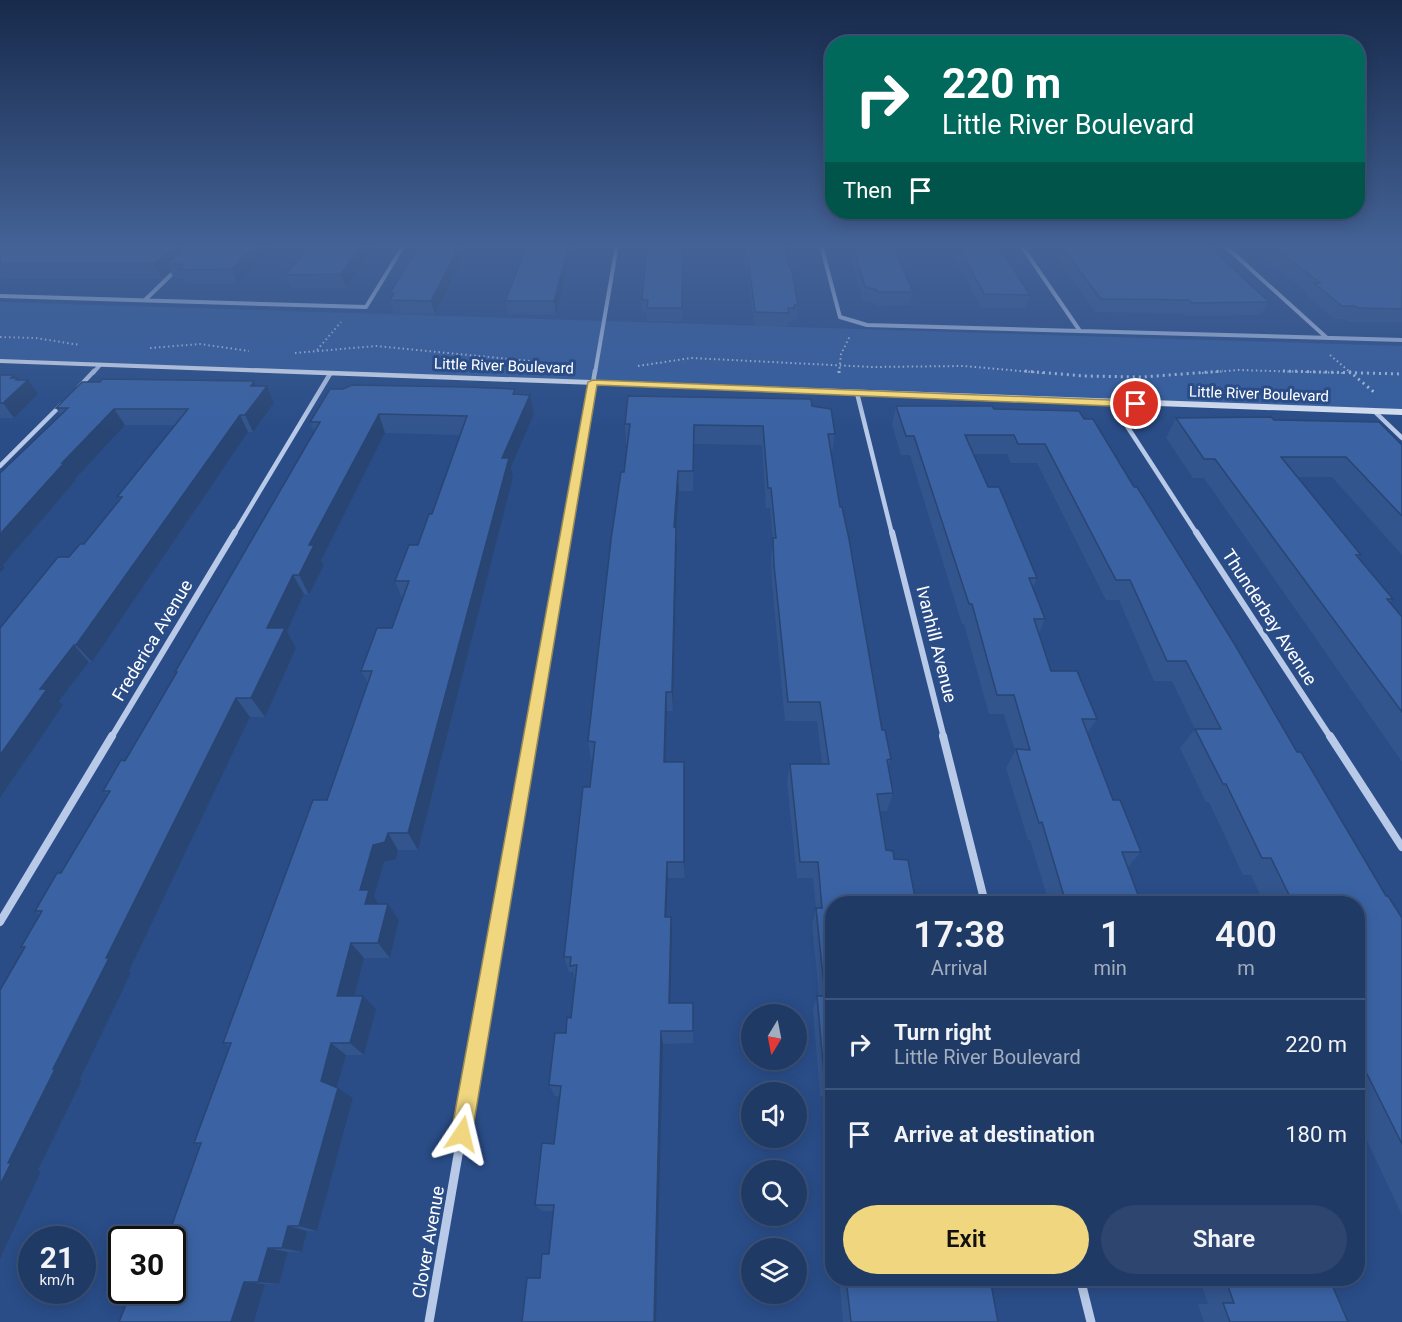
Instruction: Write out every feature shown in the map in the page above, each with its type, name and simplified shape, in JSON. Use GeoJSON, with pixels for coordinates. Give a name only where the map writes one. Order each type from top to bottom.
{"type":"FeatureCollection","features":[{"type":"Feature","properties":{"kind":"street","name":"Clover Avenue"},"geometry":{"type":"LineString","coordinates":[[429,1322],[606,307]]}},
{"type":"Feature","properties":{"kind":"street"},"geometry":{"type":"LineString","coordinates":[[837,307],[840,317],[867,325],[1402,340]]}},
{"type":"Feature","properties":{"kind":"street"},"geometry":{"type":"LineString","coordinates":[[1064,307],[1080,331]]}},
{"type":"Feature","properties":{"kind":"street"},"geometry":{"type":"LineString","coordinates":[[1293,307],[1327,338]]}},
{"type":"Feature","properties":{"kind":"street","name":"Little River Boulevard"},"geometry":{"type":"LineString","coordinates":[[0,361],[1402,412]]}},
{"type":"Feature","properties":{"kind":"street"},"geometry":{"type":"LineString","coordinates":[[77,389],[100,365]]}},
{"type":"Feature","properties":{"kind":"street","name":"Frederica Avenue"},"geometry":{"type":"LineString","coordinates":[[0,922],[330,374]]}},
{"type":"Feature","properties":{"kind":"street","name":"Ivanhill Avenue"},"geometry":{"type":"LineString","coordinates":[[857,393],[983,896]]}},
{"type":"Feature","properties":{"kind":"street"},"geometry":{"type":"LineString","coordinates":[[0,466],[69,397]]}},
{"type":"Feature","properties":{"kind":"street","name":"Thunderbay Avenue"},"geometry":{"type":"LineString","coordinates":[[1112,403],[1402,847]]}},
{"type":"Feature","properties":{"kind":"street"},"geometry":{"type":"LineString","coordinates":[[1374,411],[1402,438]]}},
{"type":"Feature","properties":{"kind":"street"},"geometry":{"type":"LineString","coordinates":[[1082,1286],[1090,1322]]}},
{"type":"Feature","properties":{"kind":"path"},"geometry":{"type":"LineString","coordinates":[[316,351],[346,315]]}},
{"type":"Feature","properties":{"kind":"path"},"geometry":{"type":"LineString","coordinates":[[839,384],[838,365],[843,347],[853,331]]}},
{"type":"Feature","properties":{"kind":"path"},"geometry":{"type":"LineString","coordinates":[[0,337],[36,338],[89,346]]}},
{"type":"Feature","properties":{"kind":"path"},"geometry":{"type":"LineString","coordinates":[[146,348],[189,342],[224,345],[250,352]]}},
{"type":"Feature","properties":{"kind":"path"},"geometry":{"type":"LineString","coordinates":[[287,353],[376,346],[538,361]]}},
{"type":"Feature","properties":{"kind":"path"},"geometry":{"type":"LineString","coordinates":[[1327,352],[1376,394]]}},
{"type":"Feature","properties":{"kind":"path"},"geometry":{"type":"LineString","coordinates":[[633,367],[691,358],[838,365],[964,366],[1084,376],[1130,377],[1238,370],[1402,374]]}},
{"type":"Feature","properties":{"kind":"shaded area"},"geometry":{"type":"Polygon","coordinates":[[[0,307],[150,307],[1402,346],[1402,412],[0,361],[0,307]]]}},
{"type":"Feature","properties":{"kind":"building"},"geometry":{"type":"Polygon","coordinates":[[[647,307],[682,307],[682,308],[647,307]]]}},
{"type":"Feature","properties":{"kind":"building"},"geometry":{"type":"Polygon","coordinates":[[[754,307],[795,308],[788,308],[789,313],[755,312],[754,307]]]}},
{"type":"Feature","properties":{"kind":"building"},"geometry":{"type":"Polygon","coordinates":[[[1356,307],[1402,307],[1402,309],[1356,307]]]}},
{"type":"Feature","properties":{"kind":"building"},"geometry":{"type":"Polygon","coordinates":[[[0,375],[14,375],[11,378],[28,380],[3,403],[0,403],[0,375]]]}},
{"type":"Feature","properties":{"kind":"building"},"geometry":{"type":"Polygon","coordinates":[[[102,379],[254,381],[251,386],[267,386],[245,415],[240,415],[76,645],[40,689],[47,689],[0,755],[0,628],[58,557],[69,557],[80,544],[84,544],[122,497],[117,497],[188,409],[114,409],[62,463],[64,463],[0,534],[0,473],[68,408],[56,408],[82,382],[100,382],[102,379]]]}},
{"type":"Feature","properties":{"kind":"building"},"geometry":{"type":"Polygon","coordinates":[[[352,385],[467,387],[515,389],[513,394],[530,395],[502,458],[509,458],[408,833],[388,833],[385,842],[373,845],[360,890],[369,890],[365,904],[388,904],[378,943],[351,943],[337,996],[363,996],[350,1043],[331,1043],[321,1081],[338,1088],[299,1226],[288,1226],[282,1248],[268,1248],[258,1282],[244,1282],[231,1322],[119,1322],[126,1304],[186,1304],[186,1226],[172,1226],[201,1143],[194,1143],[231,1043],[223,1043],[313,800],[327,800],[372,671],[361,671],[377,628],[392,628],[409,581],[395,581],[409,545],[418,545],[429,514],[432,514],[467,416],[379,414],[309,545],[314,545],[299,575],[293,575],[267,628],[285,628],[251,698],[236,698],[106,958],[109,958],[53,1069],[55,1069],[8,1163],[11,1163],[0,1185],[0,990],[25,947],[21,947],[42,911],[35,911],[57,873],[61,873],[110,791],[103,791],[121,760],[125,761],[320,422],[310,422],[330,389],[343,389],[352,385]]]}},
{"type":"Feature","properties":{"kind":"building"},"geometry":{"type":"Polygon","coordinates":[[[628,396],[811,399],[812,406],[831,409],[835,434],[828,434],[840,507],[842,507],[849,539],[882,730],[885,730],[891,759],[887,760],[893,793],[877,794],[886,850],[893,851],[894,859],[908,860],[915,896],[825,896],[825,996],[816,908],[822,908],[818,862],[800,862],[790,764],[829,764],[820,702],[788,702],[774,565],[773,538],[776,538],[771,488],[768,488],[763,426],[694,425],[693,471],[678,471],[674,527],[676,527],[672,692],[666,692],[664,762],[684,762],[684,862],[667,862],[665,917],[671,917],[669,1003],[693,1003],[693,1031],[661,1031],[654,1322],[522,1322],[527,1278],[540,1278],[542,1254],[549,1254],[554,1205],[535,1205],[542,1143],[554,1144],[561,1086],[549,1085],[555,1033],[566,1033],[567,1017],[571,1018],[577,965],[570,966],[571,957],[564,957],[583,787],[590,787],[595,742],[588,741],[611,540],[621,472],[624,472],[630,424],[625,424],[628,396]]]}},
{"type":"Feature","properties":{"kind":"building"},"geometry":{"type":"Polygon","coordinates":[[[896,406],[992,406],[994,409],[1079,411],[1084,419],[1093,419],[1235,645],[1297,752],[1301,752],[1386,896],[1402,918],[1402,1144],[1365,1070],[1365,896],[1290,896],[1271,858],[1262,858],[1226,784],[1223,784],[1195,729],[1221,729],[1186,661],[1167,661],[1130,580],[1116,580],[1045,444],[1018,444],[1014,435],[965,435],[988,487],[999,487],[1037,578],[1029,578],[1045,619],[1034,619],[1051,671],[1077,671],[1097,719],[1082,719],[1113,800],[1120,800],[1141,852],[1122,852],[1138,896],[1064,896],[1042,822],[1039,823],[1016,749],[1030,750],[1014,695],[997,695],[972,604],[969,604],[914,436],[906,436],[896,406]]]}},
{"type":"Feature","properties":{"kind":"building"},"geometry":{"type":"Polygon","coordinates":[[[1271,417],[1274,420],[1379,422],[1402,445],[1402,516],[1346,457],[1281,457],[1361,555],[1356,555],[1393,599],[1387,599],[1402,617],[1402,712],[1215,459],[1204,459],[1176,418],[1271,417]]]}},
{"type":"Feature","properties":{"kind":"building"},"geometry":{"type":"Polygon","coordinates":[[[817,996],[825,996],[825,1086],[817,996]]]}},
{"type":"Feature","properties":{"kind":"building"},"geometry":{"type":"Polygon","coordinates":[[[847,1286],[991,1286],[998,1322],[851,1322],[847,1286]]]}},
{"type":"Feature","properties":{"kind":"building"},"geometry":{"type":"Polygon","coordinates":[[[1228,1286],[1332,1286],[1348,1322],[1230,1322],[1223,1303],[1234,1303],[1228,1286]]]}},
{"type":"Feature","properties":{"kind":"route"},"geometry":{"type":"LineString","coordinates":[[462,1134],[593,382],[1136,404]]}}]}
